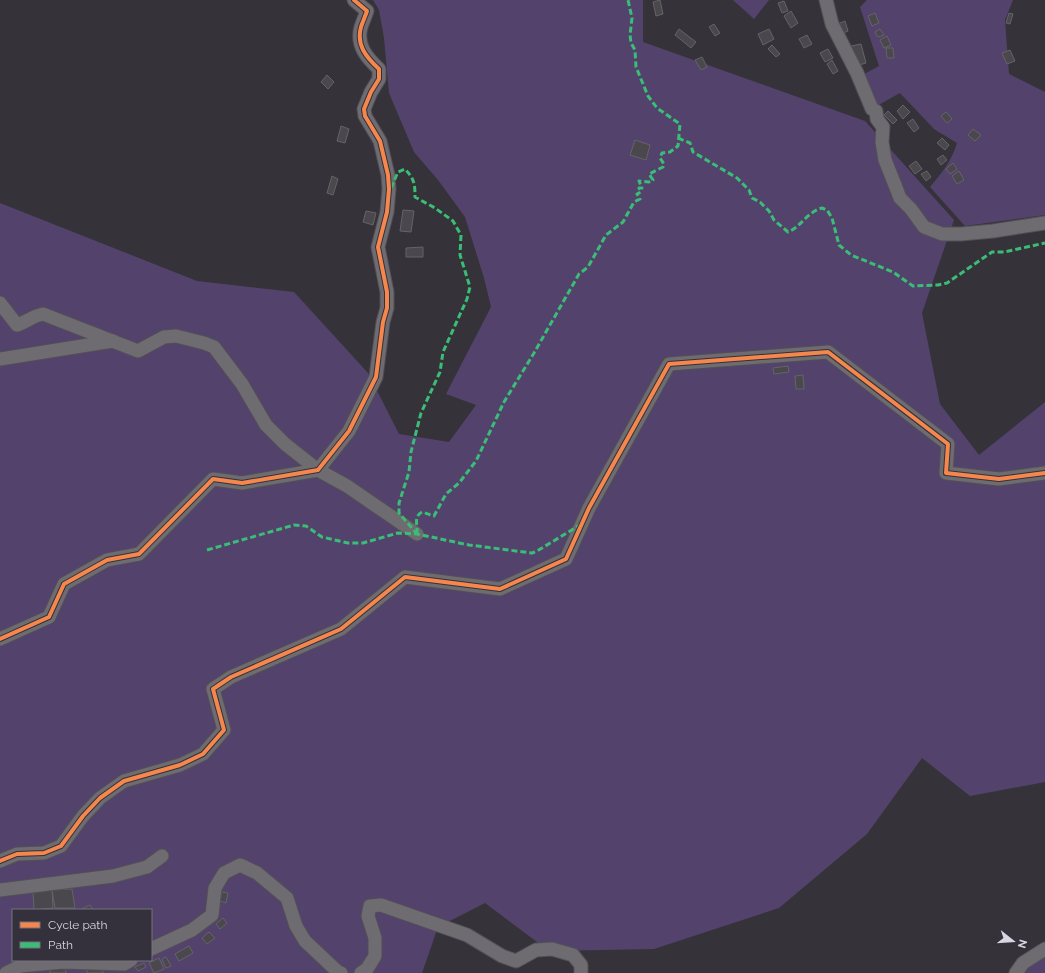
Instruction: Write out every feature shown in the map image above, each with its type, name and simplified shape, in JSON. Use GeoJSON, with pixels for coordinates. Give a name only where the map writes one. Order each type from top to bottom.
{"type":"FeatureCollection","features":[{"type":"Feature","properties":{"kind":"street"},"geometry":{"type":"LineString","coordinates":[[0,639],[49,617],[64,584],[107,560],[139,554],[213,479],[242,483],[318,470],[349,431],[376,377],[387,308],[387,292],[378,247],[387,212],[388,175],[380,141],[365,116],[364,109],[371,92],[379,79],[379,69],[364,54],[360,45],[361,26],[367,11],[354,0]]}},
{"type":"Feature","properties":{"kind":"street"},"geometry":{"type":"LineString","coordinates":[[826,0],[832,24],[857,73],[872,109],[876,111],[877,119],[883,127],[882,142],[885,160],[900,198],[924,226],[942,234],[961,234],[1045,223]]}},
{"type":"Feature","properties":{"kind":"street"},"geometry":{"type":"LineString","coordinates":[[0,303],[17,325],[26,322],[34,316],[43,314],[138,351],[164,337],[176,336],[204,342],[214,347],[242,384],[266,425],[285,444],[318,470],[347,486],[417,534]]}},
{"type":"Feature","properties":{"kind":"street"},"geometry":{"type":"LineString","coordinates":[[0,359],[113,341]]}},
{"type":"Feature","properties":{"kind":"street"},"geometry":{"type":"LineString","coordinates":[[0,861],[17,854],[44,852],[61,846],[83,816],[100,798],[124,781],[180,765],[203,754],[224,730],[213,689],[231,677],[341,629],[405,577],[500,589],[566,559],[589,508],[669,364],[828,352],[948,444],[946,473],[999,479],[1045,473]]}},
{"type":"Feature","properties":{"kind":"street"},"geometry":{"type":"LineString","coordinates":[[0,890],[113,876],[148,867],[162,856]]}},
{"type":"Feature","properties":{"kind":"street"},"geometry":{"type":"LineString","coordinates":[[152,949],[192,930],[212,915],[215,888],[224,873],[240,865],[257,873],[286,898],[296,926],[305,941],[338,972],[341,973]]}},
{"type":"Feature","properties":{"kind":"street"},"geometry":{"type":"LineString","coordinates":[[361,973],[367,969],[375,956],[375,938],[368,916],[370,906],[381,905],[467,935],[502,956],[516,961],[536,950],[552,949],[573,955],[581,966],[581,973]]}},
{"type":"Feature","properties":{"kind":"street"},"geometry":{"type":"LineString","coordinates":[[1016,973],[1023,963],[1045,949]]}},
{"type":"Feature","properties":{"kind":"street"},"geometry":{"type":"LineString","coordinates":[[6,973],[20,966],[63,962],[124,964],[129,961]]}},
{"type":"Feature","properties":{"kind":"shaded area"},"geometry":{"type":"Polygon","coordinates":[[[373,0],[643,0],[643,42],[865,121],[954,220],[922,313],[940,404],[979,455],[1045,402],[1045,782],[970,796],[922,758],[867,834],[779,908],[654,949],[549,951],[485,903],[438,927],[422,973],[0,973],[0,203],[197,281],[294,292],[368,373],[399,434],[449,442],[476,405],[446,394],[491,307],[484,278],[465,217],[438,180],[414,152],[389,93],[384,38],[379,10],[373,0]]]}},
{"type":"Feature","properties":{"kind":"shaded area"},"geometry":{"type":"Polygon","coordinates":[[[733,0],[769,0],[754,19],[733,0]]]}},
{"type":"Feature","properties":{"kind":"shaded area"},"geometry":{"type":"Polygon","coordinates":[[[867,0],[1013,0],[1005,20],[1009,74],[1045,92],[1045,215],[965,226],[930,187],[946,166],[957,143],[934,129],[900,93],[866,112],[853,80],[879,66],[860,7],[867,0]]]}},
{"type":"Feature","properties":{"kind":"shaded area"},"geometry":{"type":"Polygon","coordinates":[[[1045,943],[1045,973],[1008,973],[1045,943]]]}},
{"type":"Feature","properties":{"kind":"building"},"geometry":{"type":"Polygon","coordinates":[[[660,0],[663,14],[656,16],[653,2],[660,0]]]}},
{"type":"Feature","properties":{"kind":"building"},"geometry":{"type":"Polygon","coordinates":[[[784,1],[788,11],[782,13],[778,3],[784,1]]]}},
{"type":"Feature","properties":{"kind":"building"},"geometry":{"type":"Polygon","coordinates":[[[791,11],[798,23],[791,28],[784,16],[791,11]]]}},
{"type":"Feature","properties":{"kind":"building"},"geometry":{"type":"Polygon","coordinates":[[[875,13],[879,23],[872,26],[868,16],[875,13]]]}},
{"type":"Feature","properties":{"kind":"building"},"geometry":{"type":"Polygon","coordinates":[[[1009,13],[1013,14],[1010,24],[1006,23],[1009,13]]]}},
{"type":"Feature","properties":{"kind":"building"},"geometry":{"type":"Polygon","coordinates":[[[845,21],[848,31],[841,34],[838,24],[845,21]]]}},
{"type":"Feature","properties":{"kind":"building"},"geometry":{"type":"Polygon","coordinates":[[[714,24],[720,33],[715,36],[709,27],[714,24]]]}},
{"type":"Feature","properties":{"kind":"building"},"geometry":{"type":"Polygon","coordinates":[[[679,29],[696,42],[691,48],[675,35],[679,29]]]}},
{"type":"Feature","properties":{"kind":"building"},"geometry":{"type":"Polygon","coordinates":[[[769,29],[774,39],[763,45],[758,34],[769,29]]]}},
{"type":"Feature","properties":{"kind":"building"},"geometry":{"type":"Polygon","coordinates":[[[880,29],[884,35],[878,37],[875,32],[880,29]]]}},
{"type":"Feature","properties":{"kind":"building"},"geometry":{"type":"Polygon","coordinates":[[[807,35],[812,44],[804,48],[799,39],[807,35]]]}},
{"type":"Feature","properties":{"kind":"building"},"geometry":{"type":"Polygon","coordinates":[[[887,36],[891,45],[884,48],[880,40],[887,36]]]}},
{"type":"Feature","properties":{"kind":"building"},"geometry":{"type":"Polygon","coordinates":[[[861,44],[866,63],[856,66],[851,46],[861,44]]]}},
{"type":"Feature","properties":{"kind":"building"},"geometry":{"type":"Polygon","coordinates":[[[772,45],[780,54],[776,57],[768,49],[772,45]]]}},
{"type":"Feature","properties":{"kind":"building"},"geometry":{"type":"Polygon","coordinates":[[[886,48],[893,48],[894,58],[887,58],[886,48]]]}},
{"type":"Feature","properties":{"kind":"building"},"geometry":{"type":"Polygon","coordinates":[[[828,49],[833,58],[825,62],[820,53],[828,49]]]}},
{"type":"Feature","properties":{"kind":"building"},"geometry":{"type":"Polygon","coordinates":[[[1010,50],[1015,61],[1007,64],[1002,53],[1010,50]]]}},
{"type":"Feature","properties":{"kind":"building"},"geometry":{"type":"Polygon","coordinates":[[[702,57],[707,67],[701,70],[695,60],[702,57]]]}},
{"type":"Feature","properties":{"kind":"building"},"geometry":{"type":"Polygon","coordinates":[[[832,60],[838,71],[833,74],[827,64],[832,60]]]}},
{"type":"Feature","properties":{"kind":"building"},"geometry":{"type":"Polygon","coordinates":[[[327,75],[334,82],[328,89],[321,82],[327,75]]]}},
{"type":"Feature","properties":{"kind":"building"},"geometry":{"type":"Polygon","coordinates":[[[903,105],[910,112],[903,119],[897,111],[903,105]]]}},
{"type":"Feature","properties":{"kind":"building"},"geometry":{"type":"Polygon","coordinates":[[[888,111],[897,120],[893,124],[884,115],[888,111]]]}},
{"type":"Feature","properties":{"kind":"building"},"geometry":{"type":"Polygon","coordinates":[[[946,112],[952,119],[947,123],[941,116],[946,112]]]}},
{"type":"Feature","properties":{"kind":"building"},"geometry":{"type":"Polygon","coordinates":[[[913,119],[919,128],[914,132],[907,123],[913,119]]]}},
{"type":"Feature","properties":{"kind":"building"},"geometry":{"type":"Polygon","coordinates":[[[341,126],[349,129],[345,143],[337,141],[341,126]]]}},
{"type":"Feature","properties":{"kind":"building"},"geometry":{"type":"Polygon","coordinates":[[[973,129],[981,135],[975,141],[968,135],[973,129]]]}},
{"type":"Feature","properties":{"kind":"building"},"geometry":{"type":"Polygon","coordinates":[[[942,138],[949,145],[945,150],[937,143],[942,138]]]}},
{"type":"Feature","properties":{"kind":"building"},"geometry":{"type":"Polygon","coordinates":[[[635,140],[650,145],[646,160],[630,155],[635,140]]]}},
{"type":"Feature","properties":{"kind":"building"},"geometry":{"type":"Polygon","coordinates":[[[943,155],[947,160],[941,165],[937,159],[943,155]]]}},
{"type":"Feature","properties":{"kind":"building"},"geometry":{"type":"Polygon","coordinates":[[[916,161],[922,169],[915,174],[909,166],[916,161]]]}},
{"type":"Feature","properties":{"kind":"building"},"geometry":{"type":"Polygon","coordinates":[[[953,163],[957,169],[950,174],[946,169],[953,163]]]}},
{"type":"Feature","properties":{"kind":"building"},"geometry":{"type":"Polygon","coordinates":[[[927,171],[931,177],[926,181],[921,174],[927,171]]]}},
{"type":"Feature","properties":{"kind":"building"},"geometry":{"type":"Polygon","coordinates":[[[959,171],[964,180],[957,184],[952,176],[959,171]]]}},
{"type":"Feature","properties":{"kind":"building"},"geometry":{"type":"Polygon","coordinates":[[[332,176],[338,179],[333,195],[327,193],[332,176]]]}},
{"type":"Feature","properties":{"kind":"building"},"geometry":{"type":"Polygon","coordinates":[[[403,210],[414,211],[411,232],[400,231],[403,210]]]}},
{"type":"Feature","properties":{"kind":"building"},"geometry":{"type":"Polygon","coordinates":[[[366,211],[376,213],[373,225],[363,222],[366,211]]]}},
{"type":"Feature","properties":{"kind":"building"},"geometry":{"type":"Polygon","coordinates":[[[423,247],[423,257],[406,257],[406,248],[423,247]]]}},
{"type":"Feature","properties":{"kind":"building"},"geometry":{"type":"Polygon","coordinates":[[[788,366],[789,372],[774,374],[773,368],[788,366]]]}},
{"type":"Feature","properties":{"kind":"building"},"geometry":{"type":"Polygon","coordinates":[[[803,375],[804,389],[796,389],[795,376],[803,375]]]}},
{"type":"Feature","properties":{"kind":"building"},"geometry":{"type":"Polygon","coordinates":[[[52,889],[53,908],[34,909],[33,891],[52,889]]]}},
{"type":"Feature","properties":{"kind":"building"},"geometry":{"type":"Polygon","coordinates":[[[72,889],[75,908],[55,908],[52,890],[72,889]]]}},
{"type":"Feature","properties":{"kind":"building"},"geometry":{"type":"Polygon","coordinates":[[[222,892],[228,893],[226,903],[220,901],[222,892]]]}},
{"type":"Feature","properties":{"kind":"building"},"geometry":{"type":"Polygon","coordinates":[[[90,905],[92,909],[82,909],[90,905]]]}},
{"type":"Feature","properties":{"kind":"building"},"geometry":{"type":"Polygon","coordinates":[[[223,918],[227,923],[220,929],[216,924],[223,918]]]}},
{"type":"Feature","properties":{"kind":"building"},"geometry":{"type":"Polygon","coordinates":[[[209,932],[215,938],[207,944],[202,938],[209,932]]]}},
{"type":"Feature","properties":{"kind":"building"},"geometry":{"type":"Polygon","coordinates":[[[189,946],[193,953],[179,961],[175,954],[189,946]]]}},
{"type":"Feature","properties":{"kind":"building"},"geometry":{"type":"Polygon","coordinates":[[[166,957],[171,966],[166,968],[162,959],[166,957]]]}},
{"type":"Feature","properties":{"kind":"building"},"geometry":{"type":"Polygon","coordinates":[[[159,958],[164,969],[154,973],[149,963],[159,958]]]}},
{"type":"Feature","properties":{"kind":"building"},"geometry":{"type":"Polygon","coordinates":[[[144,963],[146,967],[138,971],[135,967],[144,963]]]}},
{"type":"Feature","properties":{"kind":"building"},"geometry":{"type":"Polygon","coordinates":[[[65,967],[66,973],[50,973],[49,969],[65,967]]]}},
{"type":"Feature","properties":{"kind":"building"},"geometry":{"type":"Polygon","coordinates":[[[87,968],[103,970],[103,973],[87,973],[87,968]]]}},
{"type":"Feature","properties":{"kind":"marked path"},"geometry":{"type":"LineString","coordinates":[[417,534],[417,519],[419,514],[422,512],[434,516],[446,494],[459,483],[476,461],[504,402],[579,274],[588,267],[606,235],[623,222],[634,202],[640,199],[637,194],[641,192],[639,188],[642,188],[639,181],[649,182],[653,180],[649,174],[663,167],[664,164],[660,158],[662,153],[670,152],[678,146],[680,124],[657,108],[648,96],[636,67],[635,50],[631,43],[630,35],[632,18],[628,0]]}},
{"type":"Feature","properties":{"kind":"marked path"},"geometry":{"type":"LineString","coordinates":[[678,138],[690,143],[693,152],[737,178],[749,190],[752,198],[760,202],[769,211],[774,220],[788,232],[797,227],[808,216],[817,210],[822,208],[827,210],[832,218],[839,245],[851,255],[893,272],[913,286],[938,285],[947,283],[992,252],[1004,252],[1045,243]]}},
{"type":"Feature","properties":{"kind":"marked path"},"geometry":{"type":"LineString","coordinates":[[391,188],[398,172],[405,169],[413,182],[415,197],[435,208],[453,221],[461,235],[460,255],[470,287],[467,299],[443,352],[440,372],[421,413],[411,452],[409,472],[399,503],[399,513],[417,534]]}},
{"type":"Feature","properties":{"kind":"marked path"},"geometry":{"type":"LineString","coordinates":[[207,550],[294,525],[306,526],[322,537],[348,543],[363,543],[398,533],[417,534],[469,545],[532,553],[580,525]]}},
{"type":"Feature","properties":{"kind":"cycle path"},"geometry":{"type":"LineString","coordinates":[[0,639],[49,617],[64,584],[107,560],[139,554],[213,479],[242,483],[318,470],[349,431],[376,377],[383,322],[387,308],[387,292],[378,247],[387,212],[389,189],[388,175],[380,141],[365,116],[364,109],[371,92],[379,79],[379,69],[366,55],[361,45],[361,27],[367,11],[354,0]]}},
{"type":"Feature","properties":{"kind":"cycle path"},"geometry":{"type":"LineString","coordinates":[[0,861],[17,854],[44,853],[61,846],[83,816],[100,798],[124,781],[180,765],[203,754],[224,730],[213,689],[231,677],[341,629],[405,577],[500,589],[566,559],[589,508],[669,364],[828,352],[948,444],[946,473],[999,479],[1045,473]]}}]}
